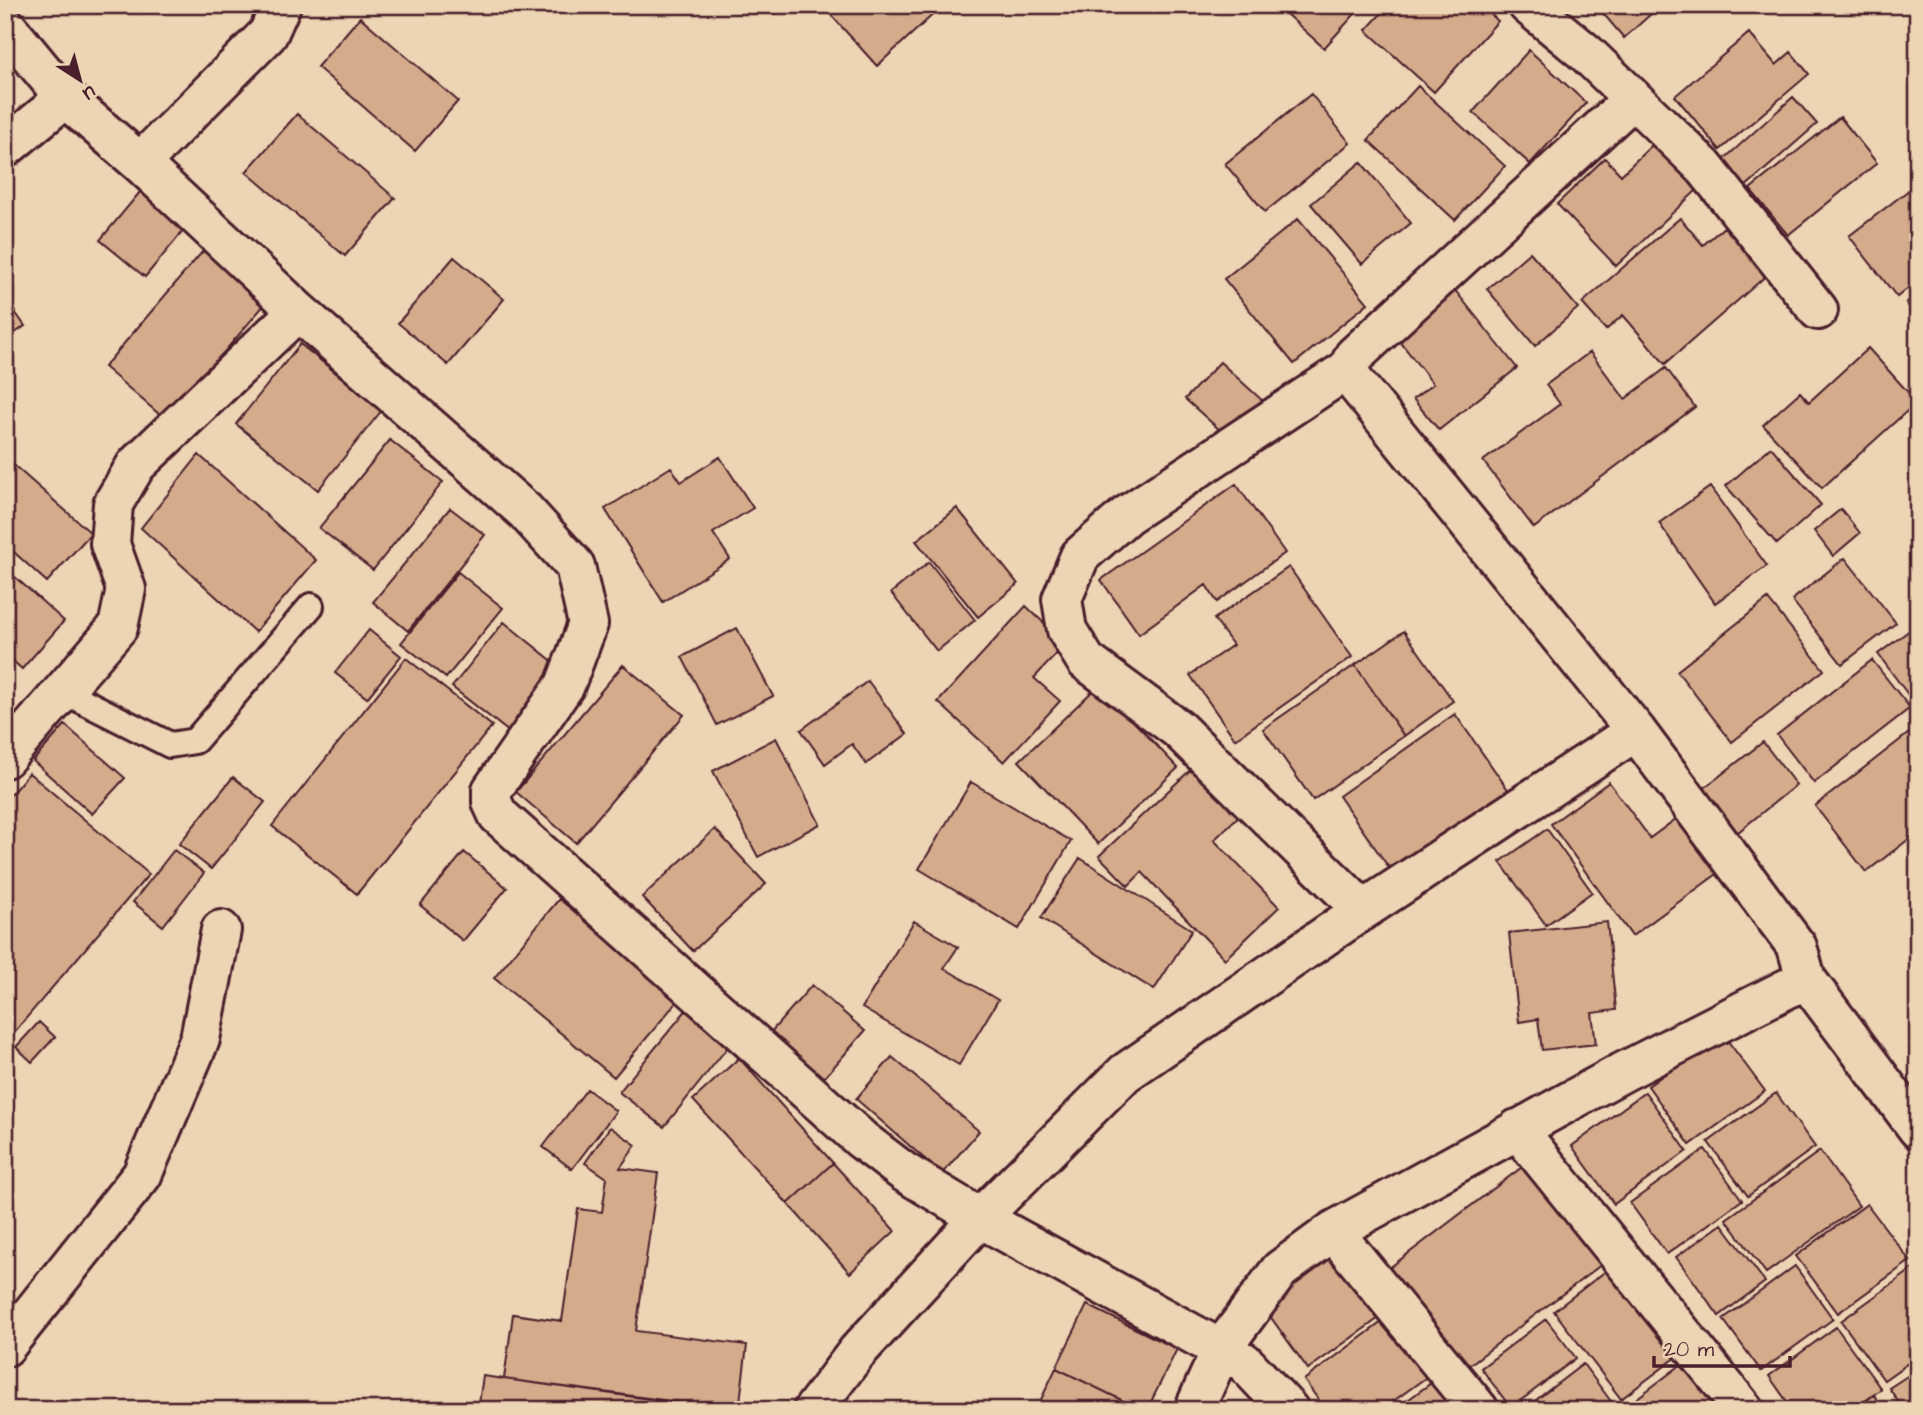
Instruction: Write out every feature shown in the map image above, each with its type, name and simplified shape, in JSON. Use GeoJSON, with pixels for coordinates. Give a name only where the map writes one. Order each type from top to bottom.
{"type":"FeatureCollection","features":[{"type":"Feature","properties":{"kind":"street"},"geometry":{"type":"LineString","coordinates":[[140,163],[268,34],[281,5]]}},
{"type":"Feature","properties":{"kind":"street"},"geometry":{"type":"LineString","coordinates":[[1528,5],[1586,53],[1704,167],[1818,310]]}},
{"type":"Feature","properties":{"kind":"street"},"geometry":{"type":"LineString","coordinates":[[5,25],[65,98],[140,163],[298,311],[525,511],[575,566],[588,624],[565,685],[492,790],[492,802],[498,815],[862,1140],[904,1172],[980,1218],[1222,1348],[1244,1362],[1289,1410]]}},
{"type":"Feature","properties":{"kind":"street"},"geometry":{"type":"LineString","coordinates":[[5,148],[65,98]]}},
{"type":"Feature","properties":{"kind":"street"},"geometry":{"type":"LineString","coordinates":[[1363,910],[1178,729],[1086,661],[1067,630],[1062,599],[1080,556],[1127,515],[1348,369],[1354,356],[1633,99]]}},
{"type":"Feature","properties":{"kind":"street"},"geometry":{"type":"LineString","coordinates":[[5,758],[118,626],[126,589],[110,544],[113,504],[136,466],[298,311]]}},
{"type":"Feature","properties":{"kind":"street"},"geometry":{"type":"LineString","coordinates":[[1348,369],[1352,379],[1636,732],[1797,947],[1806,979],[1918,1129]]}},
{"type":"Feature","properties":{"kind":"street"},"geometry":{"type":"LineString","coordinates":[[813,1410],[857,1352],[980,1218],[1125,1073],[1363,910],[1636,732]]}},
{"type":"Feature","properties":{"kind":"street"},"geometry":{"type":"LineString","coordinates":[[5,1347],[142,1175],[200,1039],[221,930]]}},
{"type":"Feature","properties":{"kind":"street"},"geometry":{"type":"LineString","coordinates":[[1195,1410],[1222,1348],[1280,1270],[1333,1231],[1623,1072],[1806,979]]}},
{"type":"Feature","properties":{"kind":"street"},"geometry":{"type":"LineString","coordinates":[[1517,1129],[1744,1410]]}},
{"type":"Feature","properties":{"kind":"street"},"geometry":{"type":"LineString","coordinates":[[1333,1231],[1479,1410]]}},
{"type":"Feature","properties":{"kind":"lane"},"geometry":{"type":"LineString","coordinates":[[63,691],[170,745],[195,741],[311,606]]}},
{"type":"Feature","properties":{"kind":"building"},"geometry":{"type":"Polygon","coordinates":[[[822,5],[935,5],[939,9],[877,66],[822,5]]]}},
{"type":"Feature","properties":{"kind":"building"},"geometry":{"type":"Polygon","coordinates":[[[1276,5],[1363,5],[1324,48],[1276,5]]]}},
{"type":"Feature","properties":{"kind":"building"},"geometry":{"type":"Polygon","coordinates":[[[1389,5],[1481,5],[1498,21],[1434,92],[1366,30],[1389,5]]]}},
{"type":"Feature","properties":{"kind":"building"},"geometry":{"type":"Polygon","coordinates":[[[1596,5],[1661,5],[1624,38],[1596,5]]]}},
{"type":"Feature","properties":{"kind":"building"},"geometry":{"type":"Polygon","coordinates":[[[360,17],[458,101],[415,151],[317,67],[360,17]]]}},
{"type":"Feature","properties":{"kind":"building"},"geometry":{"type":"Polygon","coordinates":[[[1749,33],[1776,65],[1791,52],[1809,74],[1720,150],[1675,96],[1749,33]]]}},
{"type":"Feature","properties":{"kind":"building"},"geometry":{"type":"Polygon","coordinates":[[[1529,50],[1586,103],[1530,164],[1473,112],[1529,50]]]}},
{"type":"Feature","properties":{"kind":"building"},"geometry":{"type":"Polygon","coordinates":[[[1418,86],[1505,166],[1455,220],[1368,140],[1418,86]]]}},
{"type":"Feature","properties":{"kind":"building"},"geometry":{"type":"Polygon","coordinates":[[[1311,94],[1350,143],[1265,212],[1225,164],[1311,94]]]}},
{"type":"Feature","properties":{"kind":"building"},"geometry":{"type":"Polygon","coordinates":[[[1793,97],[1817,124],[1745,187],[1722,161],[1793,97]]]}},
{"type":"Feature","properties":{"kind":"building"},"geometry":{"type":"Polygon","coordinates":[[[297,114],[395,198],[345,256],[246,172],[297,114]]]}},
{"type":"Feature","properties":{"kind":"building"},"geometry":{"type":"Polygon","coordinates":[[[1840,117],[1877,163],[1788,235],[1750,189],[1840,117]]]}},
{"type":"Feature","properties":{"kind":"building"},"geometry":{"type":"Polygon","coordinates":[[[1653,144],[1697,190],[1616,266],[1557,204],[1605,158],[1621,175],[1653,144]]]}},
{"type":"Feature","properties":{"kind":"building"},"geometry":{"type":"Polygon","coordinates":[[[1361,162],[1411,223],[1362,264],[1311,204],[1361,162]]]}},
{"type":"Feature","properties":{"kind":"building"},"geometry":{"type":"Polygon","coordinates":[[[1918,183],[1918,280],[1897,297],[1849,236],[1918,183]]]}},
{"type":"Feature","properties":{"kind":"building"},"geometry":{"type":"Polygon","coordinates":[[[145,186],[190,223],[145,277],[100,240],[145,186]]]}},
{"type":"Feature","properties":{"kind":"building"},"geometry":{"type":"Polygon","coordinates":[[[1680,218],[1703,245],[1724,227],[1767,275],[1665,364],[1623,315],[1606,330],[1582,303],[1680,218]]]}},
{"type":"Feature","properties":{"kind":"building"},"geometry":{"type":"Polygon","coordinates":[[[1298,219],[1368,303],[1294,364],[1224,279],[1298,219]]]}},
{"type":"Feature","properties":{"kind":"building"},"geometry":{"type":"Polygon","coordinates":[[[209,244],[271,297],[166,420],[104,367],[209,244]]]}},
{"type":"Feature","properties":{"kind":"building"},"geometry":{"type":"Polygon","coordinates":[[[1530,252],[1578,308],[1535,346],[1487,289],[1530,252]]]}},
{"type":"Feature","properties":{"kind":"building"},"geometry":{"type":"Polygon","coordinates":[[[454,257],[504,299],[448,365],[398,323],[454,257]]]}},
{"type":"Feature","properties":{"kind":"building"},"geometry":{"type":"Polygon","coordinates":[[[1454,289],[1517,368],[1439,430],[1413,399],[1433,384],[1395,335],[1454,289]]]}},
{"type":"Feature","properties":{"kind":"building"},"geometry":{"type":"Polygon","coordinates":[[[1918,294],[1918,318],[1906,303],[1918,294]]]}},
{"type":"Feature","properties":{"kind":"building"},"geometry":{"type":"Polygon","coordinates":[[[5,298],[25,326],[5,340],[5,298]]]}},
{"type":"Feature","properties":{"kind":"building"},"geometry":{"type":"Polygon","coordinates":[[[300,344],[382,410],[318,490],[236,424],[300,344]]]}},
{"type":"Feature","properties":{"kind":"building"},"geometry":{"type":"Polygon","coordinates":[[[1868,348],[1917,402],[1822,488],[1763,425],[1800,392],[1809,402],[1868,348]]]}},
{"type":"Feature","properties":{"kind":"building"},"geometry":{"type":"Polygon","coordinates":[[[1590,352],[1625,399],[1666,368],[1695,407],[1534,528],[1483,461],[1560,404],[1546,385],[1590,352]]]}},
{"type":"Feature","properties":{"kind":"building"},"geometry":{"type":"Polygon","coordinates":[[[1220,362],[1264,402],[1230,439],[1185,399],[1220,362]]]}},
{"type":"Feature","properties":{"kind":"building"},"geometry":{"type":"Polygon","coordinates":[[[390,440],[443,482],[373,570],[319,528],[390,440]]]}},
{"type":"Feature","properties":{"kind":"building"},"geometry":{"type":"Polygon","coordinates":[[[1771,447],[1821,505],[1777,544],[1726,486],[1771,447]]]}},
{"type":"Feature","properties":{"kind":"building"},"geometry":{"type":"Polygon","coordinates":[[[199,455],[316,560],[255,632],[141,528],[199,455]]]}},
{"type":"Feature","properties":{"kind":"building"},"geometry":{"type":"Polygon","coordinates":[[[720,457],[753,508],[713,533],[730,559],[663,602],[605,509],[671,467],[681,482],[720,457]]]}},
{"type":"Feature","properties":{"kind":"building"},"geometry":{"type":"Polygon","coordinates":[[[9,461],[91,533],[47,582],[5,544],[5,466],[9,461]]]}},
{"type":"Feature","properties":{"kind":"building"},"geometry":{"type":"Polygon","coordinates":[[[1236,484],[1285,553],[1217,602],[1206,585],[1139,634],[1101,580],[1236,484]]]}},
{"type":"Feature","properties":{"kind":"building"},"geometry":{"type":"Polygon","coordinates":[[[1710,487],[1767,566],[1715,603],[1659,523],[1710,487]]]}},
{"type":"Feature","properties":{"kind":"building"},"geometry":{"type":"Polygon","coordinates":[[[450,508],[485,535],[408,631],[373,602],[450,508]]]}},
{"type":"Feature","properties":{"kind":"building"},"geometry":{"type":"Polygon","coordinates":[[[957,508],[1018,584],[978,617],[916,541],[957,508]]]}},
{"type":"Feature","properties":{"kind":"building"},"geometry":{"type":"Polygon","coordinates":[[[1841,509],[1860,533],[1833,556],[1814,531],[1841,509]]]}},
{"type":"Feature","properties":{"kind":"building"},"geometry":{"type":"Polygon","coordinates":[[[1845,558],[1896,623],[1842,664],[1792,600],[1845,558]]]}},
{"type":"Feature","properties":{"kind":"building"},"geometry":{"type":"Polygon","coordinates":[[[929,562],[975,620],[937,651],[891,593],[929,562]]]}},
{"type":"Feature","properties":{"kind":"building"},"geometry":{"type":"Polygon","coordinates":[[[1289,567],[1352,657],[1235,739],[1190,675],[1233,645],[1214,619],[1289,567]]]}},
{"type":"Feature","properties":{"kind":"building"},"geometry":{"type":"Polygon","coordinates":[[[5,568],[64,621],[22,669],[5,654],[5,568]]]}},
{"type":"Feature","properties":{"kind":"building"},"geometry":{"type":"Polygon","coordinates":[[[458,572],[503,608],[446,678],[401,643],[458,572]]]}},
{"type":"Feature","properties":{"kind":"building"},"geometry":{"type":"Polygon","coordinates":[[[1768,599],[1824,670],[1732,742],[1677,671],[1768,599]]]}},
{"type":"Feature","properties":{"kind":"building"},"geometry":{"type":"Polygon","coordinates":[[[1026,606],[1066,644],[1034,678],[1060,701],[1004,762],[938,702],[1026,606]]]}},
{"type":"Feature","properties":{"kind":"building"},"geometry":{"type":"Polygon","coordinates":[[[504,622],[561,668],[509,732],[452,687],[504,622]]]}},
{"type":"Feature","properties":{"kind":"building"},"geometry":{"type":"Polygon","coordinates":[[[1918,624],[1918,696],[1912,700],[1878,654],[1918,624]]]}},
{"type":"Feature","properties":{"kind":"building"},"geometry":{"type":"Polygon","coordinates":[[[737,628],[773,696],[717,725],[682,657],[737,628]]]}},
{"type":"Feature","properties":{"kind":"building"},"geometry":{"type":"Polygon","coordinates":[[[369,630],[401,656],[367,698],[335,673],[369,630]]]}},
{"type":"Feature","properties":{"kind":"building"},"geometry":{"type":"Polygon","coordinates":[[[1404,631],[1453,701],[1404,736],[1355,665],[1404,631]]]}},
{"type":"Feature","properties":{"kind":"building"},"geometry":{"type":"Polygon","coordinates":[[[406,658],[492,726],[357,894],[272,826],[406,658]]]}},
{"type":"Feature","properties":{"kind":"building"},"geometry":{"type":"Polygon","coordinates":[[[1872,660],[1910,708],[1814,783],[1777,735],[1872,660]]]}},
{"type":"Feature","properties":{"kind":"building"},"geometry":{"type":"Polygon","coordinates":[[[623,665],[684,715],[576,843],[516,792],[623,665]]]}},
{"type":"Feature","properties":{"kind":"building"},"geometry":{"type":"Polygon","coordinates":[[[1355,665],[1404,736],[1313,800],[1263,729],[1355,665]]]}},
{"type":"Feature","properties":{"kind":"building"},"geometry":{"type":"Polygon","coordinates":[[[868,681],[907,734],[866,764],[852,744],[825,764],[801,730],[868,681]]]}},
{"type":"Feature","properties":{"kind":"building"},"geometry":{"type":"Polygon","coordinates":[[[1099,685],[1178,768],[1098,844],[1019,761],[1099,685]]]}},
{"type":"Feature","properties":{"kind":"building"},"geometry":{"type":"Polygon","coordinates":[[[1455,714],[1509,791],[1392,872],[1339,796],[1455,714]]]}},
{"type":"Feature","properties":{"kind":"building"},"geometry":{"type":"Polygon","coordinates":[[[65,725],[125,778],[92,814],[33,761],[65,725]]]}},
{"type":"Feature","properties":{"kind":"building"},"geometry":{"type":"Polygon","coordinates":[[[1918,726],[1918,832],[1866,872],[1815,806],[1918,726]]]}},
{"type":"Feature","properties":{"kind":"building"},"geometry":{"type":"Polygon","coordinates":[[[776,738],[820,824],[758,857],[713,771],[776,738]]]}},
{"type":"Feature","properties":{"kind":"building"},"geometry":{"type":"Polygon","coordinates":[[[1763,742],[1796,785],[1732,837],[1698,793],[1763,742]]]}},
{"type":"Feature","properties":{"kind":"building"},"geometry":{"type":"Polygon","coordinates":[[[1202,759],[1248,807],[1214,840],[1279,907],[1225,959],[1142,872],[1128,886],[1099,856],[1202,759]]]}},
{"type":"Feature","properties":{"kind":"building"},"geometry":{"type":"Polygon","coordinates":[[[29,773],[149,874],[5,1043],[5,801],[29,773]]]}},
{"type":"Feature","properties":{"kind":"building"},"geometry":{"type":"Polygon","coordinates":[[[233,777],[265,802],[211,869],[179,844],[233,777]]]}},
{"type":"Feature","properties":{"kind":"building"},"geometry":{"type":"Polygon","coordinates":[[[971,782],[1071,841],[1019,929],[919,869],[971,782]]]}},
{"type":"Feature","properties":{"kind":"building"},"geometry":{"type":"Polygon","coordinates":[[[1609,782],[1650,838],[1688,810],[1728,866],[1632,936],[1551,824],[1609,782]]]}},
{"type":"Feature","properties":{"kind":"building"},"geometry":{"type":"Polygon","coordinates":[[[715,829],[766,884],[693,951],[642,897],[715,829]]]}},
{"type":"Feature","properties":{"kind":"building"},"geometry":{"type":"Polygon","coordinates":[[[1547,829],[1592,892],[1546,925],[1500,862],[1547,829]]]}},
{"type":"Feature","properties":{"kind":"building"},"geometry":{"type":"Polygon","coordinates":[[[174,850],[204,873],[163,926],[133,902],[174,850]]]}},
{"type":"Feature","properties":{"kind":"building"},"geometry":{"type":"Polygon","coordinates":[[[464,852],[507,888],[463,941],[420,905],[464,852]]]}},
{"type":"Feature","properties":{"kind":"building"},"geometry":{"type":"Polygon","coordinates":[[[1080,858],[1192,930],[1154,990],[1041,918],[1080,858]]]}},
{"type":"Feature","properties":{"kind":"building"},"geometry":{"type":"Polygon","coordinates":[[[559,899],[680,998],[614,1077],[494,978],[559,899]]]}},
{"type":"Feature","properties":{"kind":"building"},"geometry":{"type":"Polygon","coordinates":[[[914,921],[958,947],[944,968],[998,1000],[959,1065],[862,1008],[914,921]]]}},
{"type":"Feature","properties":{"kind":"building"},"geometry":{"type":"Polygon","coordinates":[[[1607,922],[1616,1010],[1592,1013],[1596,1044],[1542,1050],[1538,1019],[1519,1022],[1509,933],[1607,922]]]}},
{"type":"Feature","properties":{"kind":"building"},"geometry":{"type":"Polygon","coordinates":[[[812,985],[865,1031],[817,1086],[764,1040],[812,985]]]}},
{"type":"Feature","properties":{"kind":"building"},"geometry":{"type":"Polygon","coordinates":[[[688,1008],[731,1043],[664,1127],[619,1092],[688,1008]]]}},
{"type":"Feature","properties":{"kind":"building"},"geometry":{"type":"Polygon","coordinates":[[[39,1022],[55,1037],[32,1062],[16,1047],[39,1022]]]}},
{"type":"Feature","properties":{"kind":"building"},"geometry":{"type":"Polygon","coordinates":[[[1722,1033],[1765,1091],[1690,1145],[1648,1086],[1722,1033]]]}},
{"type":"Feature","properties":{"kind":"building"},"geometry":{"type":"Polygon","coordinates":[[[892,1057],[979,1131],[942,1174],[856,1099],[892,1057]]]}},
{"type":"Feature","properties":{"kind":"building"},"geometry":{"type":"Polygon","coordinates":[[[739,1058],[833,1163],[788,1204],[693,1100],[739,1058]]]}},
{"type":"Feature","properties":{"kind":"building"},"geometry":{"type":"Polygon","coordinates":[[[587,1089],[616,1111],[572,1169],[543,1147],[587,1089]]]}},
{"type":"Feature","properties":{"kind":"building"},"geometry":{"type":"Polygon","coordinates":[[[1645,1092],[1687,1151],[1614,1204],[1572,1146],[1645,1092]]]}},
{"type":"Feature","properties":{"kind":"building"},"geometry":{"type":"Polygon","coordinates":[[[1776,1093],[1815,1147],[1748,1196],[1708,1142],[1776,1093]]]}},
{"type":"Feature","properties":{"kind":"building"},"geometry":{"type":"Polygon","coordinates":[[[610,1127],[636,1145],[620,1168],[658,1173],[636,1331],[747,1345],[739,1410],[504,1379],[513,1314],[562,1321],[578,1209],[602,1212],[607,1178],[585,1163],[610,1127]]]}},
{"type":"Feature","properties":{"kind":"building"},"geometry":{"type":"Polygon","coordinates":[[[1705,1149],[1742,1200],[1667,1254],[1630,1203],[1705,1149]]]}},
{"type":"Feature","properties":{"kind":"building"},"geometry":{"type":"Polygon","coordinates":[[[1820,1151],[1859,1206],[1766,1273],[1726,1219],[1820,1151]]]}},
{"type":"Feature","properties":{"kind":"building"},"geometry":{"type":"Polygon","coordinates":[[[1530,1161],[1606,1261],[1464,1369],[1388,1269],[1530,1161]]]}},
{"type":"Feature","properties":{"kind":"building"},"geometry":{"type":"Polygon","coordinates":[[[833,1163],[895,1231],[850,1273],[788,1204],[833,1163]]]}},
{"type":"Feature","properties":{"kind":"building"},"geometry":{"type":"Polygon","coordinates":[[[1867,1204],[1910,1261],[1838,1313],[1796,1256],[1867,1204]]]}},
{"type":"Feature","properties":{"kind":"building"},"geometry":{"type":"Polygon","coordinates":[[[1722,1224],[1765,1282],[1719,1316],[1676,1257],[1722,1224]]]}},
{"type":"Feature","properties":{"kind":"building"},"geometry":{"type":"Polygon","coordinates":[[[1332,1254],[1379,1318],[1308,1369],[1262,1305],[1332,1254]]]}},
{"type":"Feature","properties":{"kind":"building"},"geometry":{"type":"Polygon","coordinates":[[[1615,1264],[1682,1353],[1621,1399],[1554,1311],[1615,1264]]]}},
{"type":"Feature","properties":{"kind":"building"},"geometry":{"type":"Polygon","coordinates":[[[1795,1266],[1833,1319],[1761,1371],[1723,1319],[1795,1266]]]}},
{"type":"Feature","properties":{"kind":"building"},"geometry":{"type":"Polygon","coordinates":[[[1914,1268],[1918,1273],[1918,1356],[1884,1380],[1841,1321],[1914,1268]]]}},
{"type":"Feature","properties":{"kind":"building"},"geometry":{"type":"Polygon","coordinates":[[[1087,1305],[1177,1349],[1147,1410],[1056,1368],[1087,1305]]]}},
{"type":"Feature","properties":{"kind":"building"},"geometry":{"type":"Polygon","coordinates":[[[1386,1319],[1428,1376],[1381,1410],[1326,1410],[1304,1380],[1386,1319]]]}},
{"type":"Feature","properties":{"kind":"building"},"geometry":{"type":"Polygon","coordinates":[[[1546,1319],[1576,1358],[1511,1408],[1481,1368],[1546,1319]]]}},
{"type":"Feature","properties":{"kind":"building"},"geometry":{"type":"Polygon","coordinates":[[[1836,1327],[1881,1389],[1853,1410],[1793,1410],[1769,1376],[1836,1327]]]}},
{"type":"Feature","properties":{"kind":"building"},"geometry":{"type":"Polygon","coordinates":[[[1690,1358],[1721,1410],[1631,1410],[1628,1405],[1690,1358]]]}},
{"type":"Feature","properties":{"kind":"building"},"geometry":{"type":"Polygon","coordinates":[[[1583,1364],[1615,1410],[1523,1410],[1583,1364]]]}},
{"type":"Feature","properties":{"kind":"building"},"geometry":{"type":"Polygon","coordinates":[[[1056,1368],[1142,1410],[1036,1410],[1056,1368]]]}},
{"type":"Feature","properties":{"kind":"building"},"geometry":{"type":"Polygon","coordinates":[[[1918,1369],[1918,1410],[1904,1410],[1889,1388],[1918,1369]]]}},
{"type":"Feature","properties":{"kind":"building"},"geometry":{"type":"Polygon","coordinates":[[[483,1376],[504,1379],[729,1410],[478,1410],[483,1376]]]}},
{"type":"Feature","properties":{"kind":"building"},"geometry":{"type":"Polygon","coordinates":[[[1438,1378],[1462,1410],[1394,1410],[1438,1378]]]}},
{"type":"Feature","properties":{"kind":"building"},"geometry":{"type":"Polygon","coordinates":[[[1874,1395],[1885,1410],[1853,1410],[1874,1395]]]}}]}
